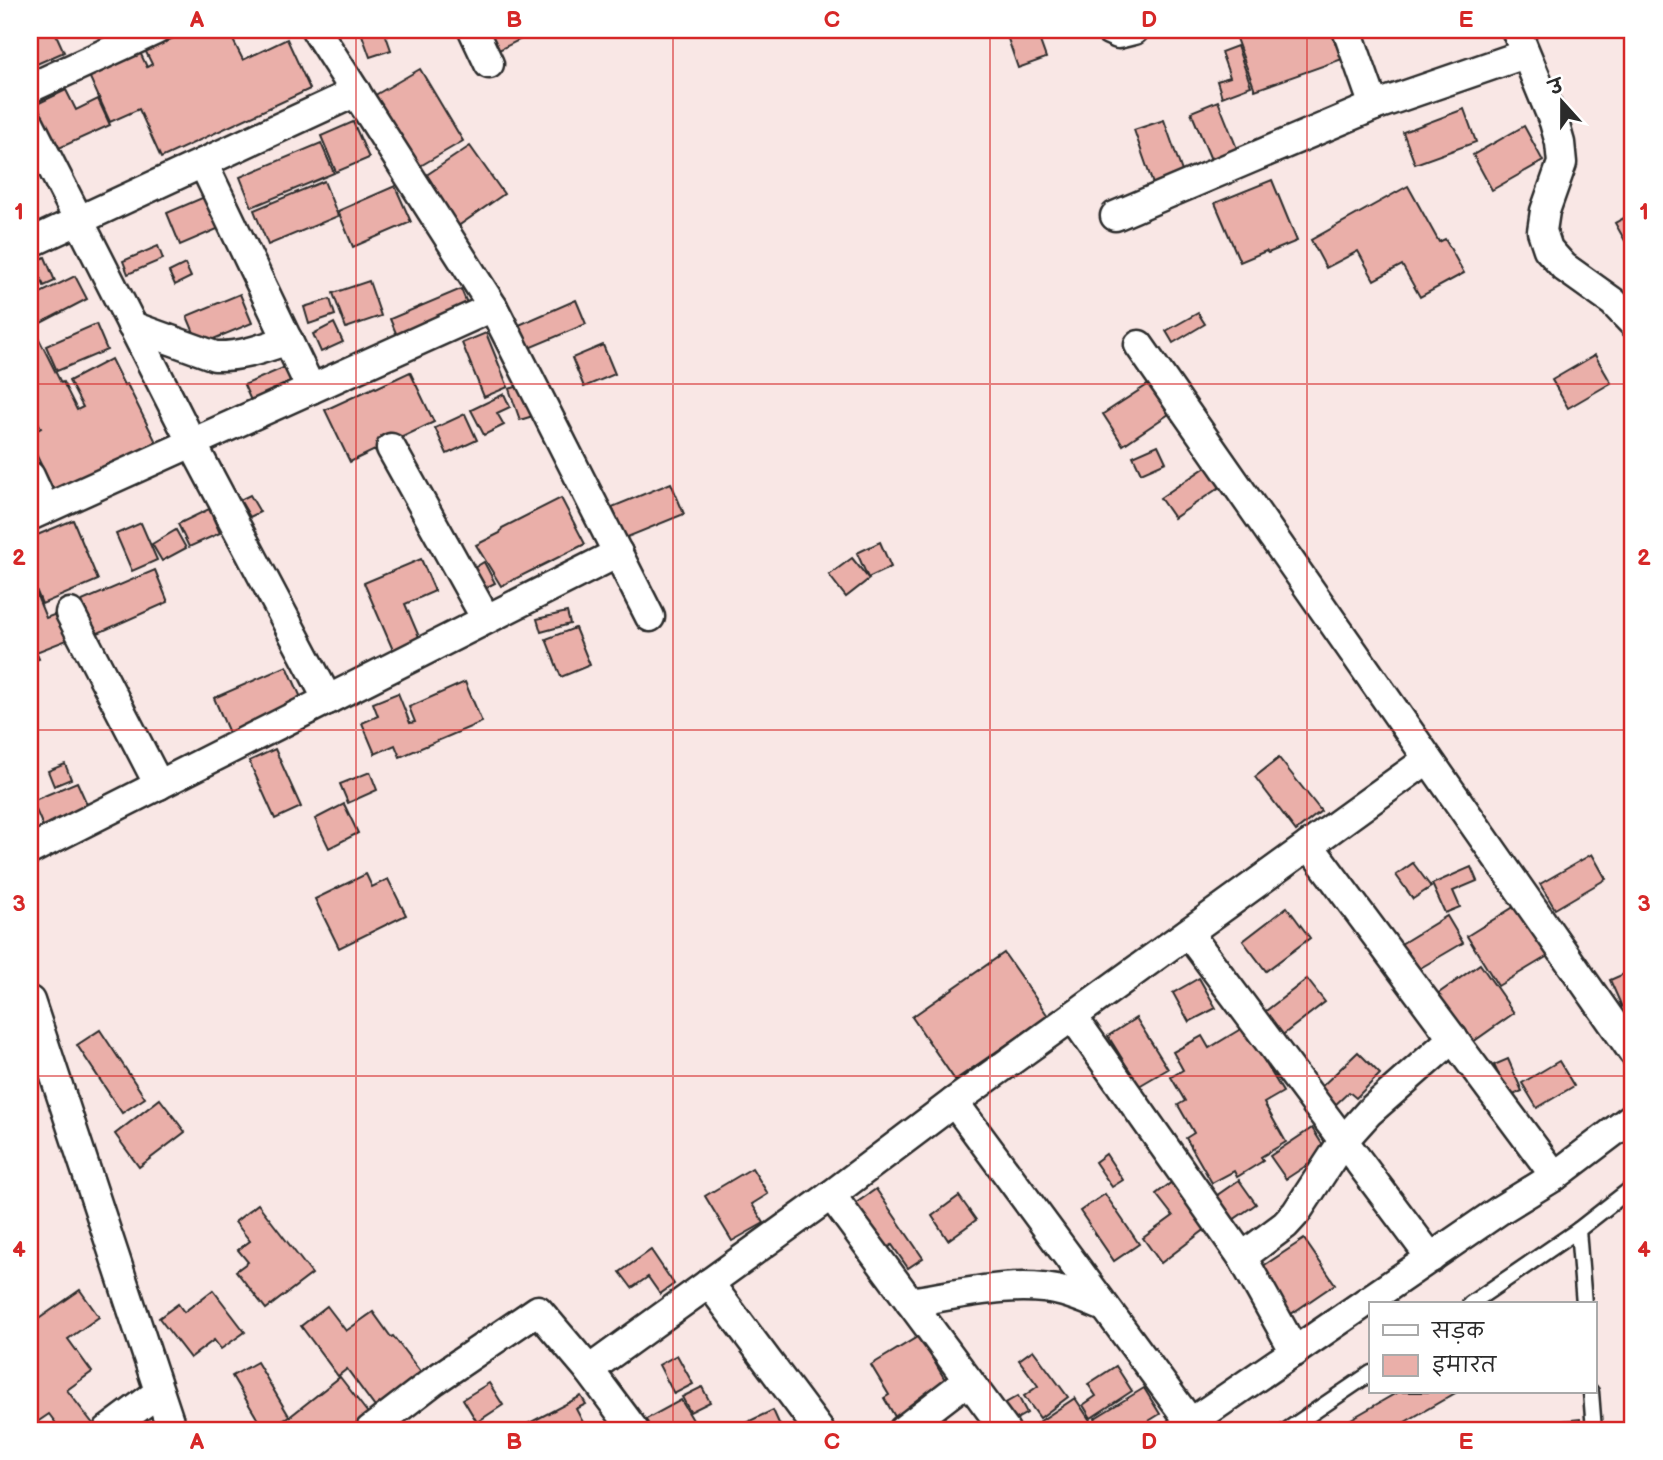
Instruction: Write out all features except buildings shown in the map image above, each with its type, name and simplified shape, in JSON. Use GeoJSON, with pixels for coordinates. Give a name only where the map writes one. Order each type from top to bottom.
{"type":"FeatureCollection","features":[{"type":"Feature","properties":{"kind":"street"},"geometry":{"type":"LineString","coordinates":[[30,88],[156,30]]}},
{"type":"Feature","properties":{"kind":"street"},"geometry":{"type":"LineString","coordinates":[[316,30],[493,307],[650,617]]}},
{"type":"Feature","properties":{"kind":"street"},"geometry":{"type":"LineString","coordinates":[[473,30],[489,64]]}},
{"type":"Feature","properties":{"kind":"street"},"geometry":{"type":"LineString","coordinates":[[1110,30],[1118,34],[1134,30]]}},
{"type":"Feature","properties":{"kind":"street"},"geometry":{"type":"LineString","coordinates":[[1347,30],[1374,106]]}},
{"type":"Feature","properties":{"kind":"street"},"geometry":{"type":"LineString","coordinates":[[1115,216],[1521,42],[1554,122],[1560,144],[1562,163],[1545,211],[1542,231],[1548,249],[1564,267],[1613,302],[1633,323]]}},
{"type":"Feature","properties":{"kind":"street"},"geometry":{"type":"LineString","coordinates":[[30,243],[356,92]]}},
{"type":"Feature","properties":{"kind":"street"},"geometry":{"type":"LineString","coordinates":[[30,124],[192,443],[328,700]]}},
{"type":"Feature","properties":{"kind":"street"},"geometry":{"type":"LineString","coordinates":[[203,163],[311,389]]}},
{"type":"Feature","properties":{"kind":"street"},"geometry":{"type":"LineString","coordinates":[[30,476],[37,513],[493,307]]}},
{"type":"Feature","properties":{"kind":"street"},"geometry":{"type":"LineString","coordinates":[[132,326],[215,356],[243,355],[288,340]]}},
{"type":"Feature","properties":{"kind":"street"},"geometry":{"type":"LineString","coordinates":[[1139,345],[1633,1052]]}},
{"type":"Feature","properties":{"kind":"street"},"geometry":{"type":"LineString","coordinates":[[391,448],[486,620]]}},
{"type":"Feature","properties":{"kind":"street"},"geometry":{"type":"LineString","coordinates":[[30,850],[618,553]]}},
{"type":"Feature","properties":{"kind":"street"},"geometry":{"type":"LineString","coordinates":[[70,613],[159,785]]}},
{"type":"Feature","properties":{"kind":"street"},"geometry":{"type":"LineString","coordinates":[[589,1370],[1429,759]]}},
{"type":"Feature","properties":{"kind":"street"},"geometry":{"type":"LineString","coordinates":[[1309,845],[1555,1176]]}},
{"type":"Feature","properties":{"kind":"street"},"geometry":{"type":"LineString","coordinates":[[1188,933],[1431,1258]]}},
{"type":"Feature","properties":{"kind":"street"},"geometry":{"type":"LineString","coordinates":[[30,1001],[172,1430]]}},
{"type":"Feature","properties":{"kind":"street"},"geometry":{"type":"LineString","coordinates":[[1073,1017],[1242,1257],[1295,1352]]}},
{"type":"Feature","properties":{"kind":"street"},"geometry":{"type":"LineString","coordinates":[[1242,1257],[1285,1225],[1296,1213],[1343,1141],[1378,1104],[1452,1038]]}},
{"type":"Feature","properties":{"kind":"street"},"geometry":{"type":"LineString","coordinates":[[954,1102],[1105,1307],[1185,1426],[1500,1210],[1555,1176],[1633,1117]]}},
{"type":"Feature","properties":{"kind":"street"},"geometry":{"type":"LineString","coordinates":[[831,1195],[1005,1430]]}},
{"type":"Feature","properties":{"kind":"street"},"geometry":{"type":"LineString","coordinates":[[709,1283],[819,1430]]}},
{"type":"Feature","properties":{"kind":"street"},"geometry":{"type":"LineString","coordinates":[[910,1303],[995,1289],[1032,1288],[1062,1291],[1105,1307]]}},
{"type":"Feature","properties":{"kind":"street"},"geometry":{"type":"LineString","coordinates":[[370,1430],[435,1380],[538,1310],[589,1370],[634,1430]]}},
{"type":"Feature","properties":{"kind":"street"},"geometry":{"type":"LineString","coordinates":[[903,1430],[968,1380]]}},
{"type":"Feature","properties":{"kind":"street"},"geometry":{"type":"LineString","coordinates":[[108,1430],[159,1392]]}},
{"type":"Feature","properties":{"kind":"lane"},"geometry":{"type":"LineString","coordinates":[[1473,1302],[1578,1230],[1633,1187]]}},
{"type":"Feature","properties":{"kind":"lane"},"geometry":{"type":"LineString","coordinates":[[1578,1230],[1584,1302]]}},
{"type":"Feature","properties":{"kind":"lane"},"geometry":{"type":"LineString","coordinates":[[1287,1430],[1369,1374]]}},
{"type":"Feature","properties":{"kind":"lane"},"geometry":{"type":"LineString","coordinates":[[1591,1394],[1594,1430]]}}]}
